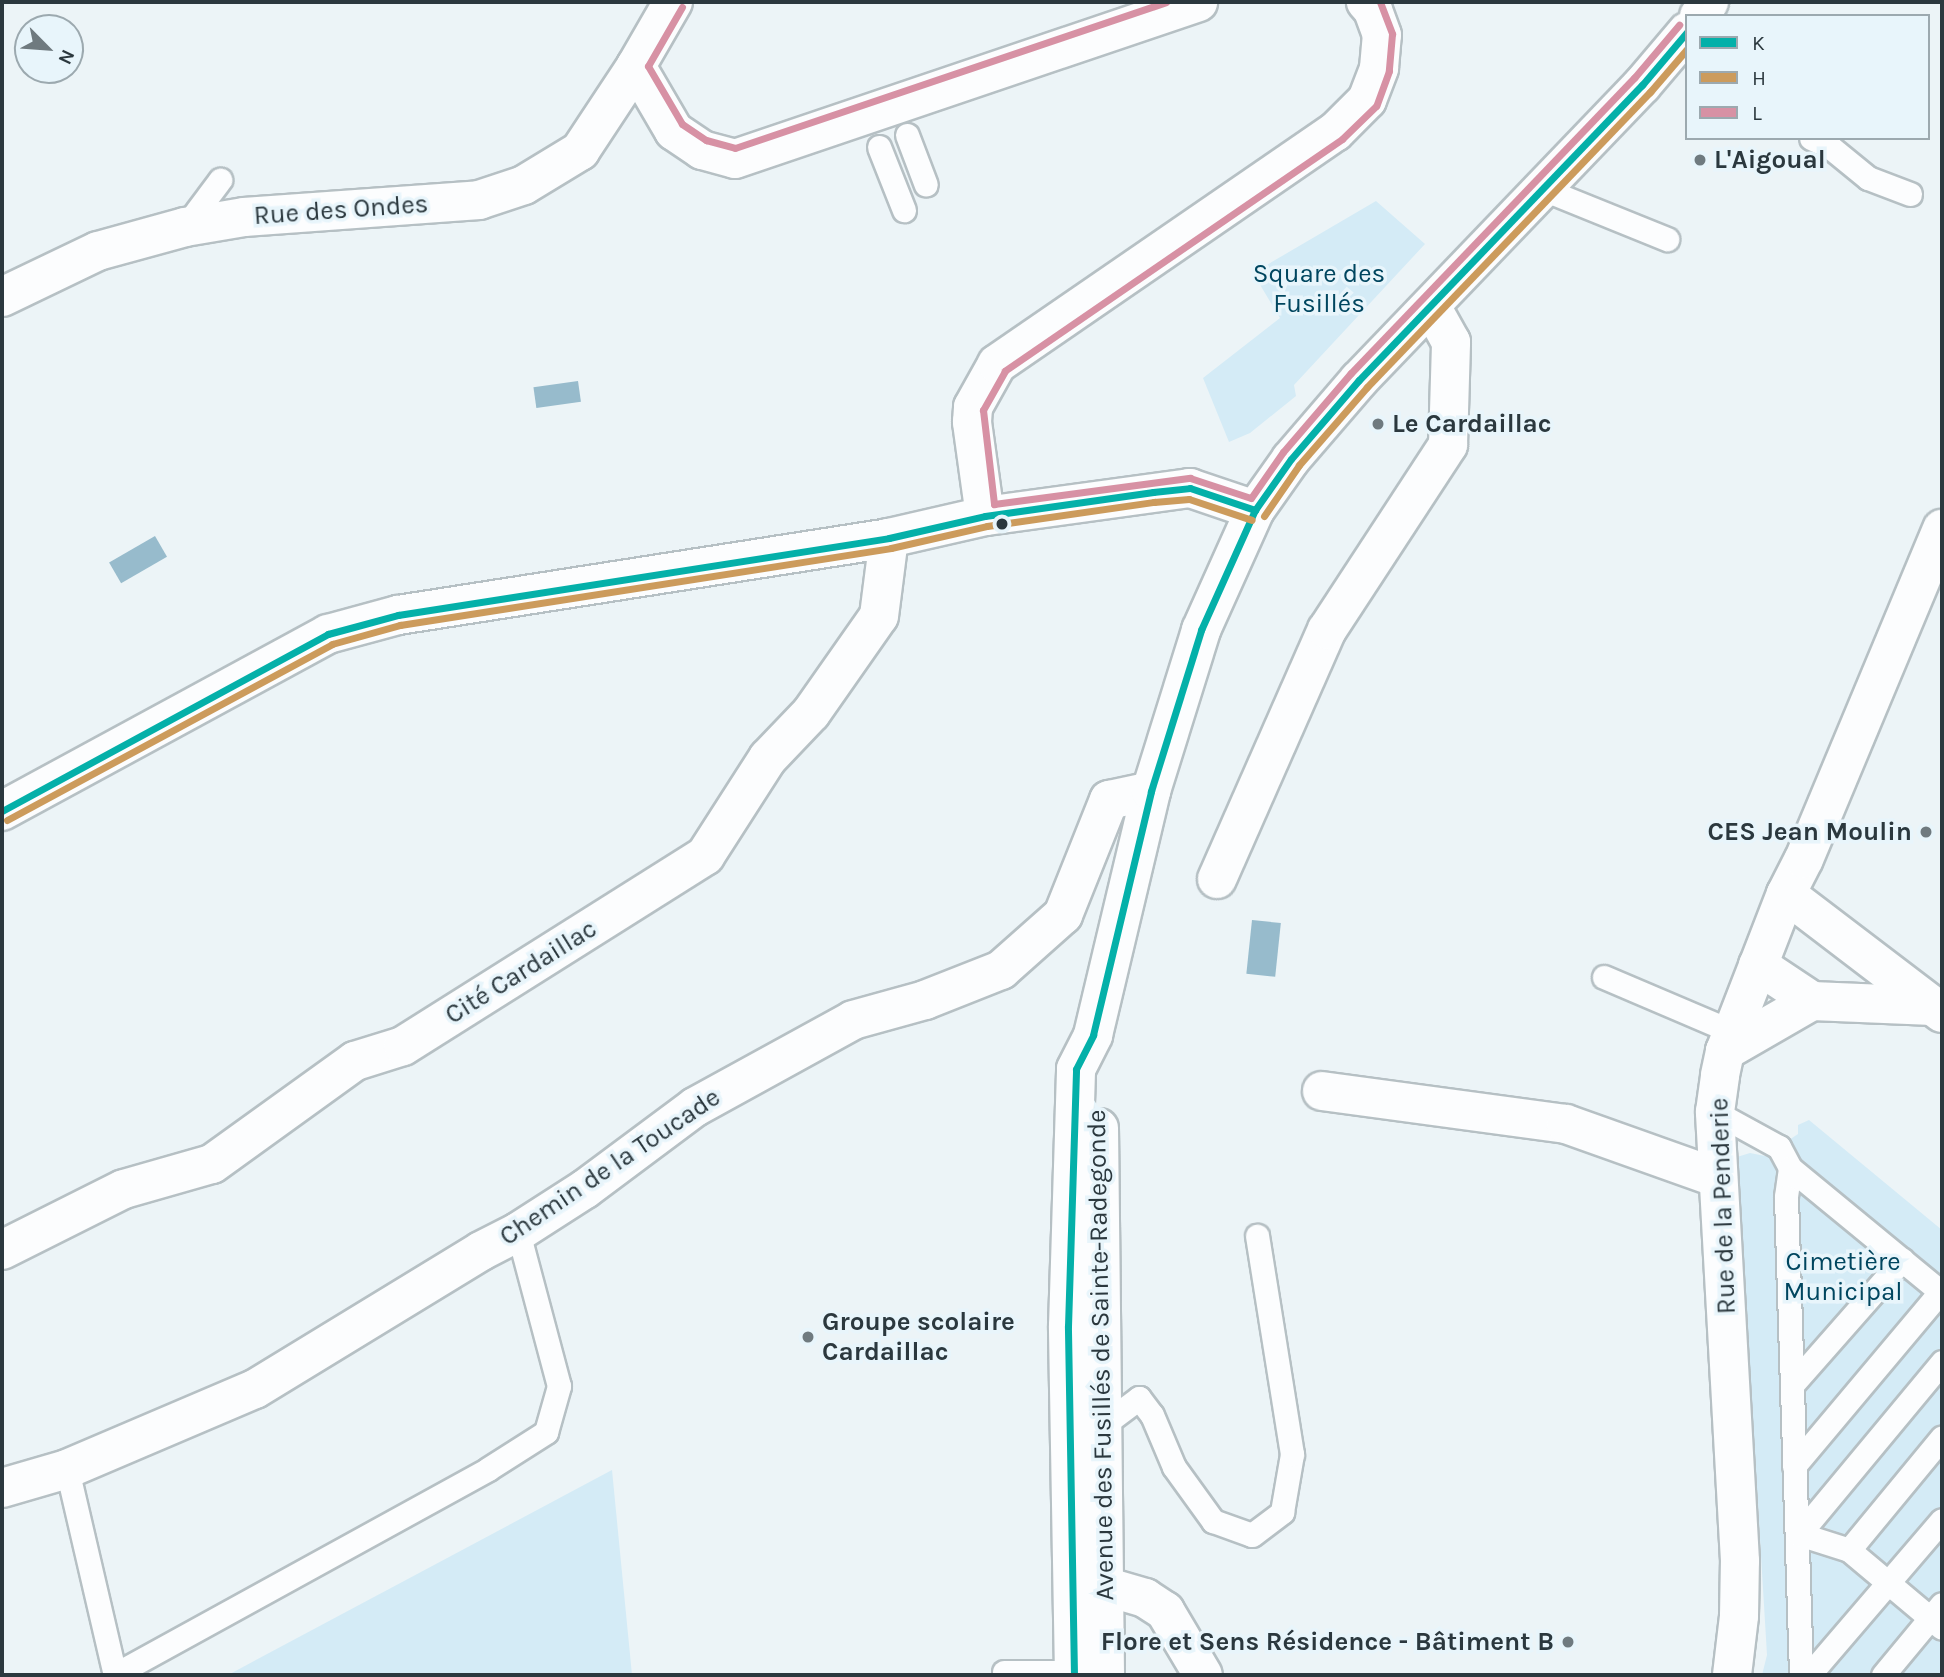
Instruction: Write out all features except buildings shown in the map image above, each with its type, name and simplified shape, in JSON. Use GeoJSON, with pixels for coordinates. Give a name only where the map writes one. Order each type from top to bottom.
{"type":"FeatureCollection","features":[{"type":"Feature","properties":{"kind":"street","name":"Rue des Ondes"},"geometry":{"type":"LineString","coordinates":[[2,297],[98,251],[185,227],[244,217],[479,200],[524,185],[580,151],[636,66],[673,2]]}},
{"type":"Feature","properties":{"kind":"street"},"geometry":{"type":"LineString","coordinates":[[636,66],[674,131],[702,150],[735,159],[1198,2]]}},
{"type":"Feature","properties":{"kind":"street"},"geometry":{"type":"LineString","coordinates":[[985,516],[972,414],[973,407],[997,364],[1335,132],[1367,100],[1380,68],[1382,35],[1366,2]]}},
{"type":"Feature","properties":{"kind":"street","name":"Avenue des Fusillés de Sainte-Radegonde"},"geometry":{"type":"LineString","coordinates":[[1090,1666],[1087,1433],[1068,1326],[1076,1069],[1093,1035],[1151,791],[1201,630],[1255,510],[1291,459],[1359,380],[1642,85],[1685,34]]}},
{"type":"Feature","properties":{"kind":"street"},"geometry":{"type":"LineString","coordinates":[[1217,879],[1327,630],[1448,445],[1451,342],[1431,306]]}},
{"type":"Feature","properties":{"kind":"street"},"geometry":{"type":"LineString","coordinates":[[2,811],[328,634],[398,615],[890,538],[985,516],[1190,488],[1255,510]]}},
{"type":"Feature","properties":{"kind":"street","name":"Rue de la Penderie"},"geometry":{"type":"LineString","coordinates":[[1732,1675],[1739,1616],[1740,1561],[1715,1112],[1729,1042],[1758,965],[1942,529]]}},
{"type":"Feature","properties":{"kind":"street","name":"Cité Cardaillac"},"geometry":{"type":"LineString","coordinates":[[2,1250],[124,1189],[212,1164],[355,1061],[403,1046],[705,856],[768,758],[811,713],[879,616],[890,538]]}},
{"type":"Feature","properties":{"kind":"street","name":"Chemin de la Toucade"},"geometry":{"type":"LineString","coordinates":[[2,1488],[66,1469],[254,1390],[481,1251],[519,1233],[585,1189],[695,1107],[841,1027],[1001,970],[1063,915],[1109,800],[1151,791]]}},
{"type":"Feature","properties":{"kind":"street"},"geometry":{"type":"LineString","coordinates":[[1786,894],[1938,1009]]}},
{"type":"Feature","properties":{"kind":"street"},"geometry":{"type":"LineString","coordinates":[[1758,965],[1812,1001]]}},
{"type":"Feature","properties":{"kind":"street"},"geometry":{"type":"LineString","coordinates":[[1729,1042],[1812,1001],[1938,1009]]}},
{"type":"Feature","properties":{"kind":"street"},"geometry":{"type":"LineString","coordinates":[[1322,1091],[1566,1124],[1718,1178]]}},
{"type":"Feature","properties":{"kind":"street"},"geometry":{"type":"LineString","coordinates":[[1089,1588],[1145,1598],[1165,1611],[1203,1675]]}},
{"type":"Feature","properties":{"kind":"lane"},"geometry":{"type":"LineString","coordinates":[[907,135],[926,185]]}},
{"type":"Feature","properties":{"kind":"lane"},"geometry":{"type":"LineString","coordinates":[[1815,140],[1830,147],[1868,178],[1910,194]]}},
{"type":"Feature","properties":{"kind":"lane"},"geometry":{"type":"LineString","coordinates":[[879,147],[905,210]]}},
{"type":"Feature","properties":{"kind":"lane"},"geometry":{"type":"LineString","coordinates":[[185,227],[220,180]]}},
{"type":"Feature","properties":{"kind":"lane"},"geometry":{"type":"LineString","coordinates":[[1543,189],[1667,239]]}},
{"type":"Feature","properties":{"kind":"lane"},"geometry":{"type":"LineString","coordinates":[[1604,977],[1729,1042]]}},
{"type":"Feature","properties":{"kind":"lane"},"geometry":{"type":"LineString","coordinates":[[1715,1112],[1779,1147],[1790,1168],[1941,1292],[1794,1466]]}},
{"type":"Feature","properties":{"kind":"lane"},"geometry":{"type":"LineString","coordinates":[[1790,1168],[1786,1197],[1794,1466],[1799,1534],[1801,1675]]}},
{"type":"Feature","properties":{"kind":"lane"},"geometry":{"type":"LineString","coordinates":[[66,1469],[115,1675],[488,1469],[546,1432],[559,1386],[519,1233]]}},
{"type":"Feature","properties":{"kind":"lane"},"geometry":{"type":"LineString","coordinates":[[1087,1433],[1139,1398],[1152,1415],[1174,1467],[1213,1521],[1252,1535],[1282,1513],[1292,1454],[1257,1237]]}},
{"type":"Feature","properties":{"kind":"lane"},"geometry":{"type":"LineString","coordinates":[[1792,1385],[1902,1259]]}},
{"type":"Feature","properties":{"kind":"lane"},"geometry":{"type":"LineString","coordinates":[[1799,1534],[1942,1362]]}},
{"type":"Feature","properties":{"kind":"lane"},"geometry":{"type":"LineString","coordinates":[[1849,1549],[1942,1437]]}},
{"type":"Feature","properties":{"kind":"lane"},"geometry":{"type":"LineString","coordinates":[[1810,1675],[1942,1521]]}},
{"type":"Feature","properties":{"kind":"lane"},"geometry":{"type":"LineString","coordinates":[[1799,1534],[1849,1549],[1889,1584],[1938,1617],[1883,1675]]}},
{"type":"Feature","properties":{"kind":"lane"},"geometry":{"type":"LineString","coordinates":[[1003,1672],[1057,1672],[1090,1666]]}},
{"type":"Feature","properties":{"kind":"green space","name":"Square des Fusillés"},"geometry":{"type":"Polygon","coordinates":[[[1376,201],[1425,244],[1294,385],[1296,396],[1250,433],[1229,442],[1203,378],[1280,318],[1253,273],[1376,201]]]}},
{"type":"Feature","properties":{"kind":"green space","name":"Cimetière Municipal"},"geometry":{"type":"Polygon","coordinates":[[[1809,1120],[1942,1230],[1942,1675],[1762,1675],[1767,1655],[1737,1157],[1750,1153],[1765,1156],[1798,1134],[1798,1125],[1809,1120]]]}},
{"type":"Feature","properties":{"kind":"green space"},"geometry":{"type":"Polygon","coordinates":[[[612,1470],[632,1675],[228,1675],[612,1470]]]}},
{"type":"Feature","properties":{"kind":"shaded area"},"geometry":{"type":"Polygon","coordinates":[[[578,381],[581,402],[536,408],[533,387],[578,381]]]}},
{"type":"Feature","properties":{"kind":"shaded area"},"geometry":{"type":"Polygon","coordinates":[[[155,536],[167,557],[121,583],[109,562],[155,536]]]}},
{"type":"Feature","properties":{"kind":"shaded area"},"geometry":{"type":"Polygon","coordinates":[[[1252,920],[1281,923],[1275,977],[1246,974],[1252,920]]]}},
{"type":"Feature","properties":{"kind":"transit line","name":"L"},"geometry":{"type":"LineString","coordinates":[[682,7],[648,66],[682,124],[706,140],[735,148],[1166,2]]}},
{"type":"Feature","properties":{"kind":"transit line","name":"L"},"geometry":{"type":"LineString","coordinates":[[1380,2],[1392,34],[1389,71],[1376,106],[1342,139],[1005,371],[983,410],[994,504],[1190,478],[1251,498],[1283,452],[1351,373],[1634,78],[1679,25]]}},
{"type":"Feature","properties":{"kind":"transit line","name":"K"},"geometry":{"type":"LineString","coordinates":[[1074,1675],[1068,1326],[1076,1069],[1093,1035],[1151,791],[1201,630],[1255,510],[1291,459],[1359,380],[1642,85],[1685,34]]}},
{"type":"Feature","properties":{"kind":"transit line","name":"H"},"geometry":{"type":"LineString","coordinates":[[1264,516],[1299,465],[1367,387],[1650,92],[1685,51]]}},
{"type":"Feature","properties":{"kind":"transit line","name":"K"},"geometry":{"type":"LineString","coordinates":[[2,811],[328,634],[398,615],[889,538],[985,516],[1153,492],[1190,488],[1255,510]]}},
{"type":"Feature","properties":{"kind":"transit line","name":"H"},"geometry":{"type":"LineString","coordinates":[[7,820],[332,644],[400,625],[891,548],[987,526],[1154,502],[1189,499],[1252,520]]}},
{"type":"Feature","properties":{"kind":"place","name":"L'Aigoual"},"geometry":{"type":"Point","coordinates":[1700,160]}},
{"type":"Feature","properties":{"kind":"place","name":"Le Cardaillac"},"geometry":{"type":"Point","coordinates":[1378,424]}},
{"type":"Feature","properties":{"kind":"place","name":"CES Jean Moulin"},"geometry":{"type":"Point","coordinates":[1926,832]}},
{"type":"Feature","properties":{"kind":"place","name":"Groupe scolaire Cardaillac"},"geometry":{"type":"Point","coordinates":[808,1337]}},
{"type":"Feature","properties":{"kind":"place","name":"Flore et Sens Résidence - Bâtiment B"},"geometry":{"type":"Point","coordinates":[1568,1642]}}]}
